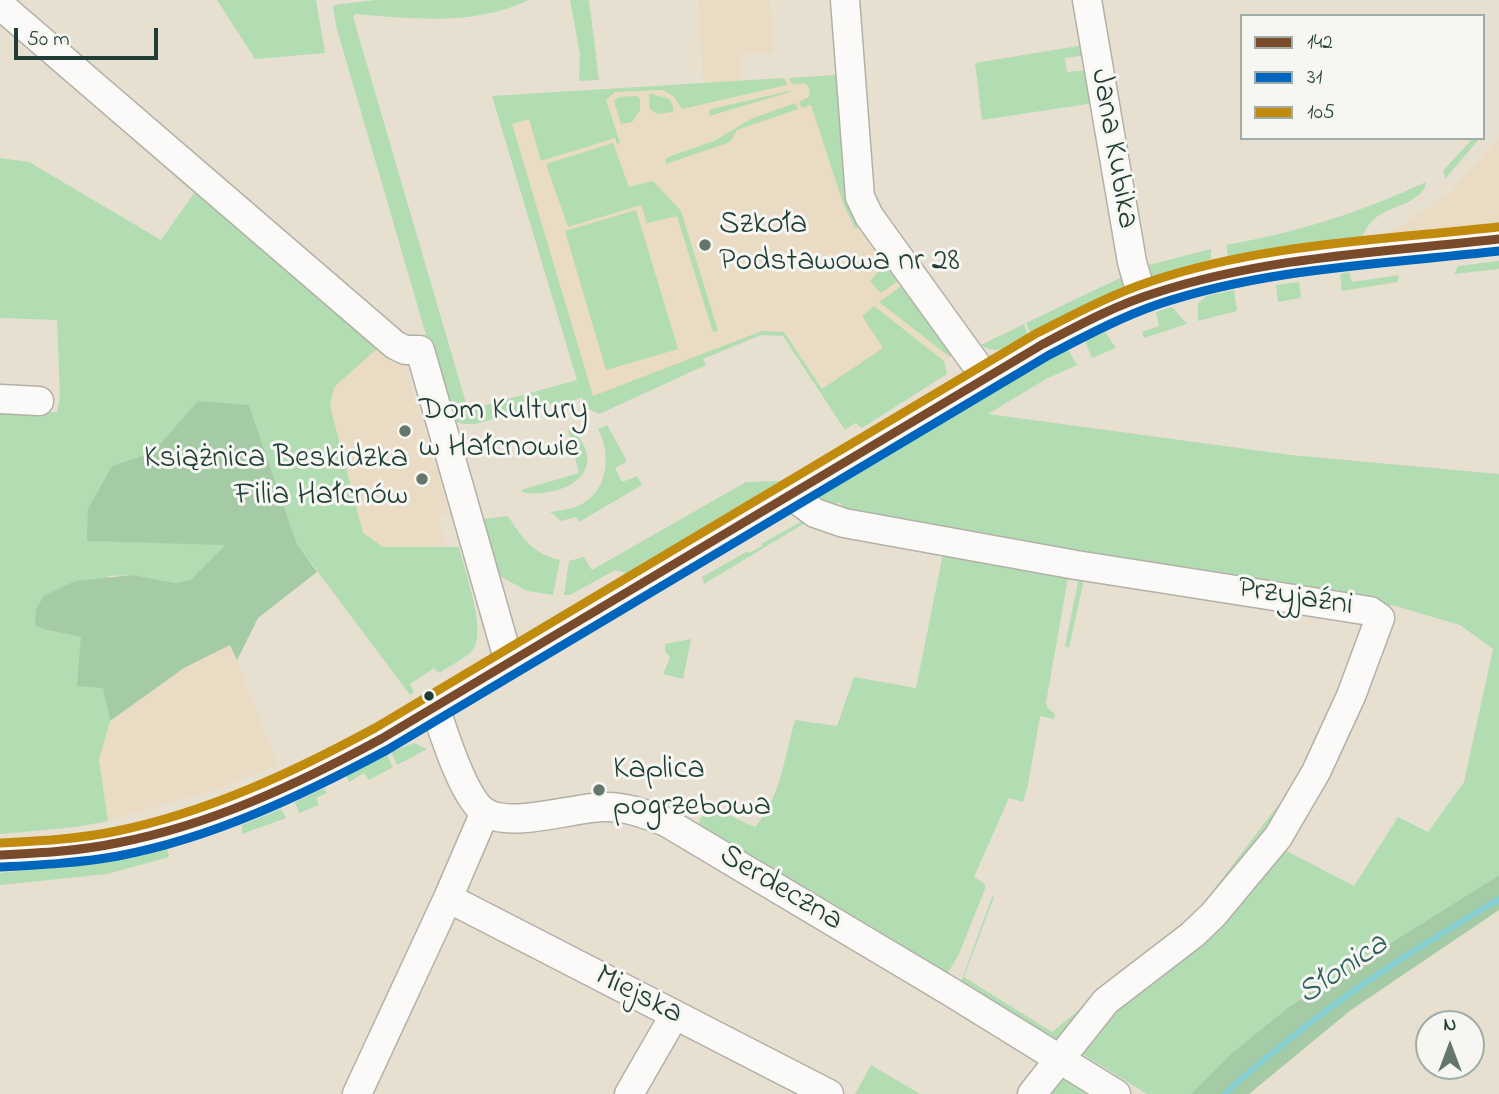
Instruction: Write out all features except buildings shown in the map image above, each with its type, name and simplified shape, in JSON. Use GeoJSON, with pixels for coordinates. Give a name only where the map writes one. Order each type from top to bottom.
{"type":"FeatureCollection","features":[{"type":"Feature","properties":{"kind":"street"},"geometry":{"type":"LineString","coordinates":[[845,0],[860,197],[869,216],[986,378]]}},
{"type":"Feature","properties":{"kind":"street","name":"Jana Kubika"},"geometry":{"type":"LineString","coordinates":[[1087,0],[1132,262],[1142,297]]}},
{"type":"Feature","properties":{"kind":"street"},"geometry":{"type":"LineString","coordinates":[[0,5],[395,345],[420,350],[509,662]]}},
{"type":"Feature","properties":{"kind":"street"},"geometry":{"type":"LineString","coordinates":[[0,855],[87,848],[131,840],[214,817],[253,803],[314,775],[435,707],[986,378],[1090,320],[1142,297],[1225,274],[1264,267],[1499,239]]}},
{"type":"Feature","properties":{"kind":"street"},"geometry":{"type":"LineString","coordinates":[[0,399],[39,401]]}},
{"type":"Feature","properties":{"kind":"street","name":"Przyjaźni"},"geometry":{"type":"LineString","coordinates":[[791,495],[815,513],[844,523],[1076,565],[1370,611],[1380,618],[1351,695],[1316,772],[1278,837],[1213,915],[1192,935],[1106,1001],[1060,1059]]}},
{"type":"Feature","properties":{"kind":"street"},"geometry":{"type":"LineString","coordinates":[[356,1094],[448,898],[485,812],[460,776],[435,707]]}},
{"type":"Feature","properties":{"kind":"street","name":"Serdeczna"},"geometry":{"type":"LineString","coordinates":[[485,812],[511,818],[619,807],[666,822],[1116,1094]]}},
{"type":"Feature","properties":{"kind":"street","name":"Miejska"},"geometry":{"type":"LineString","coordinates":[[448,898],[829,1094]]}},
{"type":"Feature","properties":{"kind":"street"},"geometry":{"type":"LineString","coordinates":[[629,1094],[674,1016]]}},
{"type":"Feature","properties":{"kind":"street"},"geometry":{"type":"LineString","coordinates":[[1032,1094],[1060,1059]]}},
{"type":"Feature","properties":{"kind":"shaded area","name":"Szkoła Podstawowa nr 28"},"geometry":{"type":"Polygon","coordinates":[[[698,0],[770,0],[773,53],[739,55],[740,81],[837,75],[848,205],[860,228],[956,353],[845,430],[782,335],[760,335],[586,408],[492,96],[703,83],[698,0]]]}},
{"type":"Feature","properties":{"kind":"shaded area"},"geometry":{"type":"Polygon","coordinates":[[[1499,138],[1499,224],[1384,237],[1450,192],[1499,138]]]}},
{"type":"Feature","properties":{"kind":"shaded area"},"geometry":{"type":"Polygon","coordinates":[[[262,246],[406,368],[435,467],[438,469],[448,513],[438,516],[464,615],[393,672],[317,572],[262,246]]]}},
{"type":"Feature","properties":{"kind":"shaded area"},"geometry":{"type":"Polygon","coordinates":[[[231,645],[278,765],[206,793],[108,821],[99,760],[110,721],[184,668],[231,645]]]}},
{"type":"Feature","properties":{"kind":"green space"},"geometry":{"type":"Polygon","coordinates":[[[217,0],[316,0],[325,53],[255,59],[217,0]]]}},
{"type":"Feature","properties":{"kind":"green space"},"geometry":{"type":"Polygon","coordinates":[[[376,0],[529,0],[487,14],[466,17],[422,19],[356,14],[353,17],[468,410],[577,380],[492,96],[784,78],[787,85],[682,109],[674,97],[663,90],[615,92],[606,100],[620,143],[617,144],[615,138],[541,161],[529,119],[512,124],[593,396],[762,331],[784,332],[822,389],[883,348],[862,316],[874,306],[944,361],[947,374],[862,428],[855,423],[845,430],[783,336],[761,335],[703,359],[706,365],[599,414],[586,408],[582,397],[565,404],[549,404],[475,424],[455,421],[445,400],[336,26],[333,5],[376,0]]]}},
{"type":"Feature","properties":{"kind":"green space"},"geometry":{"type":"Polygon","coordinates":[[[570,0],[589,0],[599,80],[579,81],[580,54],[570,0]]]}},
{"type":"Feature","properties":{"kind":"green space"},"geometry":{"type":"Polygon","coordinates":[[[1084,45],[1086,55],[1065,58],[1067,72],[1089,70],[1094,103],[982,120],[975,63],[1084,45]]]}},
{"type":"Feature","properties":{"kind":"green space"},"geometry":{"type":"Polygon","coordinates":[[[837,75],[848,205],[860,228],[855,228],[844,206],[811,105],[802,108],[799,102],[809,97],[810,89],[805,83],[792,84],[789,78],[837,75]]]}},
{"type":"Feature","properties":{"kind":"green space"},"geometry":{"type":"Polygon","coordinates":[[[790,92],[709,116],[711,109],[790,92]]]}},
{"type":"Feature","properties":{"kind":"green space"},"geometry":{"type":"Polygon","coordinates":[[[649,93],[669,99],[673,112],[657,114],[650,109],[649,93]]]}},
{"type":"Feature","properties":{"kind":"green space"},"geometry":{"type":"Polygon","coordinates":[[[619,97],[640,98],[640,110],[632,122],[621,124],[614,101],[619,97]]]}},
{"type":"Feature","properties":{"kind":"green space"},"geometry":{"type":"Polygon","coordinates":[[[795,103],[798,109],[737,130],[730,142],[666,164],[668,157],[714,141],[751,119],[795,103]]]}},
{"type":"Feature","properties":{"kind":"green space"},"geometry":{"type":"Polygon","coordinates":[[[1471,140],[1478,140],[1445,179],[1443,171],[1471,140]]]}},
{"type":"Feature","properties":{"kind":"green space"},"geometry":{"type":"Polygon","coordinates":[[[613,143],[629,187],[653,181],[681,211],[718,331],[713,332],[677,216],[647,223],[641,205],[568,227],[546,164],[613,143]]]}},
{"type":"Feature","properties":{"kind":"green space"},"geometry":{"type":"Polygon","coordinates":[[[0,158],[29,162],[161,240],[194,193],[171,173],[176,170],[380,346],[334,387],[330,406],[363,533],[383,547],[459,547],[476,617],[476,644],[471,652],[439,673],[434,668],[410,684],[414,692],[410,695],[297,544],[249,405],[198,402],[153,452],[112,466],[88,541],[226,544],[190,580],[175,583],[133,575],[109,576],[47,630],[81,637],[104,688],[110,721],[99,760],[108,821],[76,827],[0,834],[0,404],[36,412],[57,412],[60,396],[57,320],[0,318],[0,158]]]}},
{"type":"Feature","properties":{"kind":"green space"},"geometry":{"type":"Polygon","coordinates":[[[1426,182],[1420,194],[1375,218],[1361,239],[1228,256],[1226,245],[1328,220],[1378,203],[1426,182]]]}},
{"type":"Feature","properties":{"kind":"green space"},"geometry":{"type":"Polygon","coordinates":[[[636,210],[678,349],[606,370],[565,231],[636,210]]]}},
{"type":"Feature","properties":{"kind":"green space"},"geometry":{"type":"Polygon","coordinates":[[[1211,249],[1211,259],[1151,277],[1143,270],[1145,266],[1211,249]]]}},
{"type":"Feature","properties":{"kind":"green space"},"geometry":{"type":"Polygon","coordinates":[[[1499,261],[1499,269],[1454,274],[1458,266],[1499,261]]]}},
{"type":"Feature","properties":{"kind":"green space"},"geometry":{"type":"Polygon","coordinates":[[[886,263],[899,280],[881,293],[870,281],[886,263]]]}},
{"type":"Feature","properties":{"kind":"green space"},"geometry":{"type":"Polygon","coordinates":[[[1349,272],[1352,282],[1399,275],[1398,282],[1342,291],[1340,274],[1349,272]]]}},
{"type":"Feature","properties":{"kind":"green space"},"geometry":{"type":"Polygon","coordinates":[[[1124,276],[1120,289],[1031,334],[1026,323],[1124,276]]]}},
{"type":"Feature","properties":{"kind":"green space"},"geometry":{"type":"Polygon","coordinates":[[[1299,282],[1301,298],[1278,302],[1276,285],[1299,282]]]}},
{"type":"Feature","properties":{"kind":"green space"},"geometry":{"type":"Polygon","coordinates":[[[903,285],[956,353],[950,357],[879,302],[903,285]]]}},
{"type":"Feature","properties":{"kind":"green space"},"geometry":{"type":"Polygon","coordinates":[[[1234,290],[1237,311],[1198,321],[1198,303],[1207,296],[1234,290]]]}},
{"type":"Feature","properties":{"kind":"green space"},"geometry":{"type":"Polygon","coordinates":[[[1172,307],[1187,324],[1144,338],[1142,332],[1159,326],[1156,312],[1172,307]]]}},
{"type":"Feature","properties":{"kind":"green space"},"geometry":{"type":"Polygon","coordinates":[[[1024,324],[1028,336],[1011,346],[993,350],[981,345],[1024,324]]]}},
{"type":"Feature","properties":{"kind":"green space"},"geometry":{"type":"Polygon","coordinates":[[[1105,332],[1116,348],[1092,358],[1085,341],[1105,332]]]}},
{"type":"Feature","properties":{"kind":"green space"},"geometry":{"type":"Polygon","coordinates":[[[1068,349],[1077,365],[1046,379],[988,414],[1291,455],[1499,474],[1499,875],[1290,1006],[1233,1052],[1191,1094],[1147,1094],[1076,1050],[1279,847],[1354,886],[1398,817],[1428,832],[1464,782],[1493,649],[1460,625],[1395,606],[1164,573],[849,517],[840,502],[828,508],[818,500],[822,494],[1048,358],[1068,349]]]}},
{"type":"Feature","properties":{"kind":"green space"},"geometry":{"type":"Polygon","coordinates":[[[198,401],[249,405],[297,544],[317,572],[258,618],[237,660],[230,645],[184,668],[110,721],[103,688],[77,686],[81,637],[35,625],[36,609],[44,596],[75,581],[133,575],[175,583],[190,580],[225,545],[87,541],[88,509],[112,466],[153,452],[198,401]]]}},
{"type":"Feature","properties":{"kind":"green space"},"geometry":{"type":"Polygon","coordinates":[[[607,425],[626,459],[626,462],[615,468],[622,482],[637,476],[642,485],[579,522],[576,517],[561,521],[550,512],[584,503],[600,486],[606,464],[603,440],[598,429],[607,425]]]}},
{"type":"Feature","properties":{"kind":"green space"},"geometry":{"type":"Polygon","coordinates":[[[568,430],[574,431],[584,446],[587,459],[585,470],[578,479],[554,491],[525,493],[521,490],[579,473],[568,430]]]}},
{"type":"Feature","properties":{"kind":"green space"},"geometry":{"type":"Polygon","coordinates":[[[780,481],[627,573],[615,570],[570,595],[564,595],[569,561],[584,557],[592,570],[746,482],[780,481]]]}},
{"type":"Feature","properties":{"kind":"green space"},"geometry":{"type":"Polygon","coordinates":[[[508,516],[529,544],[542,554],[560,560],[553,595],[527,591],[500,576],[484,519],[508,516]]]}},
{"type":"Feature","properties":{"kind":"green space"},"geometry":{"type":"Polygon","coordinates":[[[804,520],[805,523],[704,584],[702,577],[762,546],[761,544],[804,520]]]}},
{"type":"Feature","properties":{"kind":"green space"},"geometry":{"type":"Polygon","coordinates":[[[944,549],[1068,578],[1046,703],[1055,714],[1054,719],[1040,716],[1023,802],[1009,798],[974,877],[985,884],[985,889],[959,954],[947,974],[697,828],[701,817],[718,810],[755,827],[776,790],[795,720],[837,726],[854,677],[916,688],[944,549]]]}},
{"type":"Feature","properties":{"kind":"green space"},"geometry":{"type":"Polygon","coordinates":[[[1085,575],[1069,648],[1065,646],[1079,577],[1085,575]]]}},
{"type":"Feature","properties":{"kind":"green space"},"geometry":{"type":"Polygon","coordinates":[[[691,639],[683,679],[663,674],[670,658],[665,651],[665,644],[691,639]]]}},
{"type":"Feature","properties":{"kind":"green space"},"geometry":{"type":"Polygon","coordinates":[[[414,743],[427,749],[397,765],[391,752],[414,743]]]}},
{"type":"Feature","properties":{"kind":"green space"},"geometry":{"type":"Polygon","coordinates":[[[387,755],[393,767],[369,780],[364,773],[349,782],[346,776],[387,755]]]}},
{"type":"Feature","properties":{"kind":"green space"},"geometry":{"type":"Polygon","coordinates":[[[324,788],[327,793],[316,798],[319,805],[299,813],[295,802],[324,788]]]}},
{"type":"Feature","properties":{"kind":"green space"},"geometry":{"type":"Polygon","coordinates":[[[1279,804],[1286,810],[1186,926],[1279,804]]]}},
{"type":"Feature","properties":{"kind":"green space"},"geometry":{"type":"Polygon","coordinates":[[[281,809],[286,818],[242,834],[242,825],[281,809]]]}},
{"type":"Feature","properties":{"kind":"green space"},"geometry":{"type":"Polygon","coordinates":[[[167,848],[169,857],[107,874],[0,885],[0,873],[113,860],[167,848]]]}},
{"type":"Feature","properties":{"kind":"green space"},"geometry":{"type":"Polygon","coordinates":[[[1499,875],[1499,910],[1351,1010],[1249,1094],[1191,1094],[1233,1052],[1290,1006],[1499,875]]]}},
{"type":"Feature","properties":{"kind":"green space"},"geometry":{"type":"Polygon","coordinates":[[[992,897],[964,977],[1052,1032],[1123,974],[1061,1041],[1049,1046],[961,982],[992,897]]]}},
{"type":"Feature","properties":{"kind":"green space"},"geometry":{"type":"Polygon","coordinates":[[[871,1065],[920,1094],[855,1094],[871,1065]]]}},
{"type":"Feature","properties":{"kind":"green space"},"geometry":{"type":"Polygon","coordinates":[[[1058,1070],[1106,1094],[1038,1094],[1058,1070]]]}},
{"type":"Feature","properties":{"kind":"waterway","name":"Słonica"},"geometry":{"type":"LineString","coordinates":[[1225,1094],[1262,1061],[1363,984],[1499,899]]}},
{"type":"Feature","properties":{"kind":"transit line","name":"105"},"geometry":{"type":"LineString","coordinates":[[0,843],[88,836],[151,823],[217,802],[313,760],[375,728],[1037,333],[1120,293],[1191,269],[1278,251],[1498,227]]}},
{"type":"Feature","properties":{"kind":"transit line","name":"142"},"geometry":{"type":"LineString","coordinates":[[0,855],[88,848],[152,835],[220,814],[318,772],[381,739],[1043,344],[1126,303],[1239,271],[1325,257],[1499,239]]}},
{"type":"Feature","properties":{"kind":"transit line","name":"31"},"geometry":{"type":"LineString","coordinates":[[1,867],[89,860],[153,848],[223,826],[323,783],[387,750],[1049,355],[1142,310],[1197,293],[1282,275],[1499,251]]}},
{"type":"Feature","properties":{"kind":"place","name":"Szkoła Podstawowa nr 28"},"geometry":{"type":"Point","coordinates":[705,245]}},
{"type":"Feature","properties":{"kind":"place","name":"Dom Kultury w Hałcnowie"},"geometry":{"type":"Point","coordinates":[405,431]}},
{"type":"Feature","properties":{"kind":"place","name":"Książnica Beskidzka Filia Hałcnów"},"geometry":{"type":"Point","coordinates":[422,479]}},
{"type":"Feature","properties":{"kind":"place","name":"Kaplica pogrzebowa"},"geometry":{"type":"Point","coordinates":[599,790]}}]}
